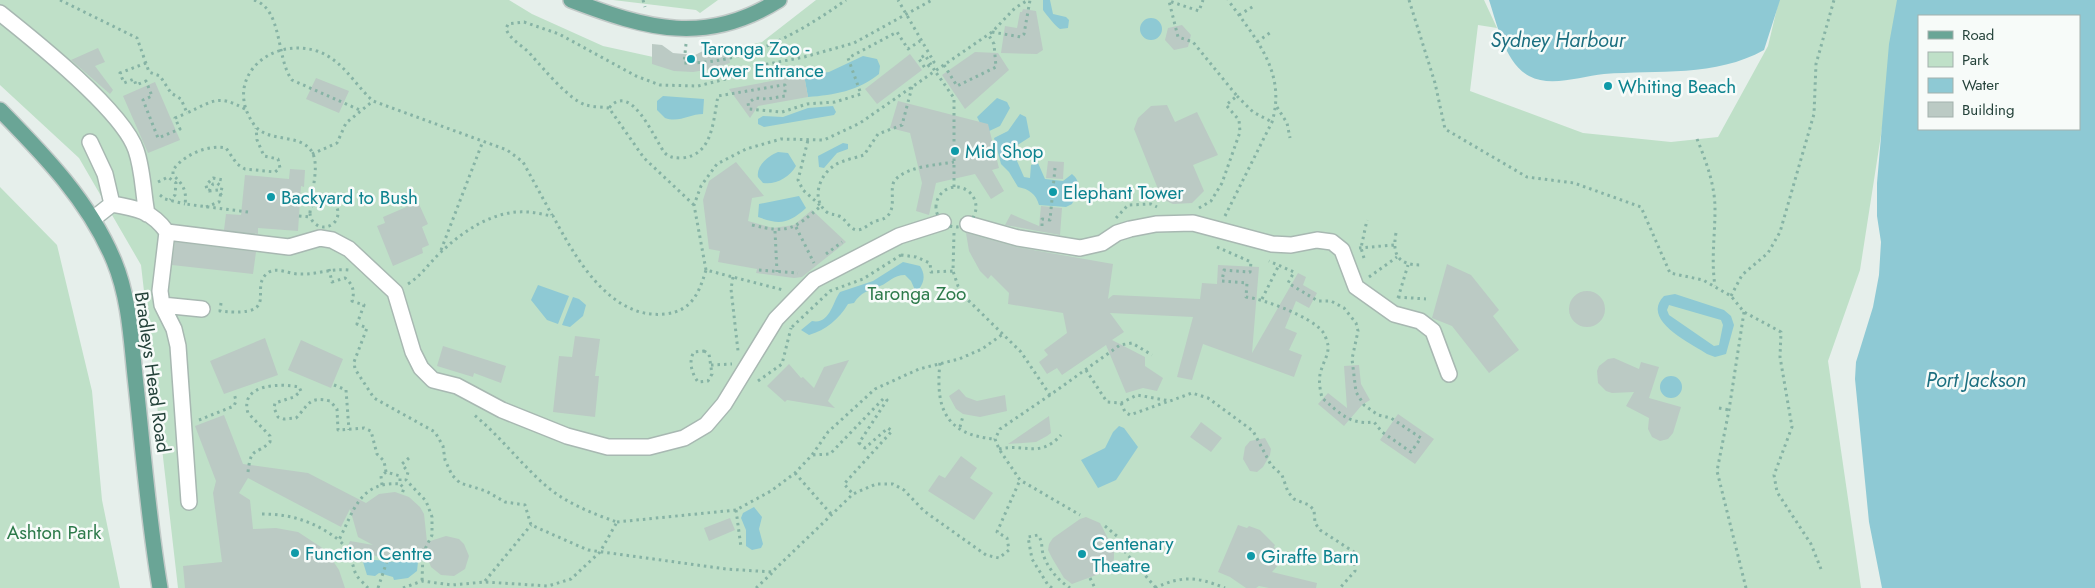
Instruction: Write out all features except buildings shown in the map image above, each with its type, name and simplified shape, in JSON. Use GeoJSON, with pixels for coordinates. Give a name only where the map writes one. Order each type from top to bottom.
{"type":"FeatureCollection","features":[{"type":"Feature","properties":{"kind":"main road"},"geometry":{"type":"LineString","coordinates":[[571,0],[636,21],[692,29],[715,28],[737,22],[779,0]]}},
{"type":"Feature","properties":{"kind":"main road","name":"Bradleys Head Road"},"geometry":{"type":"LineString","coordinates":[[0,110],[58,170],[92,219],[114,262],[128,312],[160,588]]}},
{"type":"Feature","properties":{"kind":"lane"},"geometry":{"type":"LineString","coordinates":[[0,13],[86,87],[122,125],[136,149],[147,214]]}},
{"type":"Feature","properties":{"kind":"lane"},"geometry":{"type":"LineString","coordinates":[[90,142],[105,174],[112,204]]}},
{"type":"Feature","properties":{"kind":"lane"},"geometry":{"type":"LineString","coordinates":[[92,219],[112,204],[136,209],[147,214],[158,220],[167,232],[160,291],[162,305],[174,329],[178,346],[189,502]]}},
{"type":"Feature","properties":{"kind":"lane"},"geometry":{"type":"LineString","coordinates":[[167,232],[289,247],[320,238],[332,240],[349,249],[395,292],[413,352],[421,368],[433,380],[456,386],[536,425],[608,447],[649,447],[684,438],[706,424],[724,404],[738,374],[776,319],[814,280],[899,236],[955,224],[1018,238],[1080,248],[1102,243],[1117,233],[1156,224],[1193,223],[1218,231],[1249,236],[1272,244],[1291,245],[1317,240],[1332,242],[1342,250],[1356,287],[1394,314],[1420,321],[1433,331],[1449,374]]}},
{"type":"Feature","properties":{"kind":"lane"},"geometry":{"type":"LineString","coordinates":[[162,305],[202,309]]}},
{"type":"Feature","properties":{"kind":"path"},"geometry":{"type":"LineString","coordinates":[[60,0],[136,38],[149,72],[160,76],[172,93],[181,99],[187,112]]}},
{"type":"Feature","properties":{"kind":"path"},"geometry":{"type":"LineString","coordinates":[[254,0],[262,2],[270,11],[281,48],[285,71],[292,80],[362,110]]}},
{"type":"Feature","properties":{"kind":"path"},"geometry":{"type":"LineString","coordinates":[[643,0],[645,6]]}},
{"type":"Feature","properties":{"kind":"path"},"geometry":{"type":"LineString","coordinates":[[686,42],[684,63],[735,57],[790,36],[846,0]]}},
{"type":"Feature","properties":{"kind":"path"},"geometry":{"type":"LineString","coordinates":[[898,0],[920,41],[934,62],[931,64],[954,98],[954,187]]}},
{"type":"Feature","properties":{"kind":"path"},"geometry":{"type":"LineString","coordinates":[[694,205],[644,158],[609,108],[585,105],[565,90],[541,69],[532,56],[518,42],[510,37],[506,29],[508,24],[524,22],[559,34],[636,76],[660,85],[698,86],[726,79],[752,66],[804,57],[854,43],[932,0]]}},
{"type":"Feature","properties":{"kind":"path"},"geometry":{"type":"LineString","coordinates":[[185,204],[186,194],[182,183],[173,175],[173,170],[188,157],[208,148],[217,146],[226,148],[237,164],[245,169],[275,172],[280,168],[278,159],[264,156],[257,140],[256,128],[245,109],[244,90],[250,72],[264,57],[281,48],[303,47],[324,54],[344,67],[360,89],[373,101],[507,150],[523,162],[572,251],[592,277],[611,296],[633,309],[654,315],[674,313],[689,305],[699,293],[706,270],[694,205],[701,186],[717,164],[746,149],[781,139],[824,140],[860,123],[990,33],[1015,8],[1029,0]]}},
{"type":"Feature","properties":{"kind":"path"},"geometry":{"type":"LineString","coordinates":[[990,33],[1021,37],[1024,34],[1029,0]]}},
{"type":"Feature","properties":{"kind":"path"},"geometry":{"type":"LineString","coordinates":[[1203,0],[1199,11],[1169,1],[1178,37],[1193,42],[1237,96],[1253,112],[1272,122]]}},
{"type":"Feature","properties":{"kind":"path"},"geometry":{"type":"LineString","coordinates":[[1218,231],[1272,122],[1277,106],[1277,88],[1263,50],[1228,0]]}},
{"type":"Feature","properties":{"kind":"path"},"geometry":{"type":"LineString","coordinates":[[1409,0],[1435,83],[1445,129],[1527,176],[1574,183],[1641,207],[1670,273],[1703,280],[1731,296],[1744,312],[1781,332],[1780,357],[1792,427],[1774,475],[1778,492],[1811,544],[1822,569]]}},
{"type":"Feature","properties":{"kind":"path"},"geometry":{"type":"LineString","coordinates":[[1731,296],[1742,275],[1768,253],[1780,232],[1814,114],[1816,64],[1834,0]]}},
{"type":"Feature","properties":{"kind":"path"},"geometry":{"type":"LineString","coordinates":[[1239,16],[1254,6]]}},
{"type":"Feature","properties":{"kind":"path"},"geometry":{"type":"LineString","coordinates":[[609,108],[613,102],[624,100],[629,103],[650,126],[664,152],[670,157],[688,157],[696,154],[710,140],[718,96],[785,85],[787,94],[767,99],[756,98],[748,103],[749,109],[782,112],[807,104],[835,102],[861,94],[848,58],[896,32],[908,49],[920,41]]}},
{"type":"Feature","properties":{"kind":"path"},"geometry":{"type":"LineString","coordinates":[[1257,42],[1271,32]]}},
{"type":"Feature","properties":{"kind":"path"},"geometry":{"type":"LineString","coordinates":[[944,65],[958,86],[996,66],[994,44],[990,33]]}},
{"type":"Feature","properties":{"kind":"path"},"geometry":{"type":"LineString","coordinates":[[146,63],[120,74],[124,83],[134,79],[136,85],[146,81],[152,96],[143,100],[158,138],[180,129],[175,118],[218,99],[232,102],[245,109]]}},
{"type":"Feature","properties":{"kind":"path"},"geometry":{"type":"LineString","coordinates":[[821,206],[817,191],[823,176],[835,164],[864,156],[878,134],[902,125],[912,87]]}},
{"type":"Feature","properties":{"kind":"path"},"geometry":{"type":"LineString","coordinates":[[754,90],[756,98]]}},
{"type":"Feature","properties":{"kind":"path"},"geometry":{"type":"LineString","coordinates":[[1192,212],[1211,201],[1222,183],[1240,132],[1239,120],[1226,105],[1237,96]]}},
{"type":"Feature","properties":{"kind":"path"},"geometry":{"type":"LineString","coordinates":[[312,154],[337,143],[346,123],[373,101]]}},
{"type":"Feature","properties":{"kind":"path"},"geometry":{"type":"LineString","coordinates":[[1277,106],[1287,123],[1290,138]]}},
{"type":"Feature","properties":{"kind":"path"},"geometry":{"type":"LineString","coordinates":[[256,128],[276,136],[300,142],[311,150],[315,161],[312,198],[314,202]]}},
{"type":"Feature","properties":{"kind":"path"},"geometry":{"type":"LineString","coordinates":[[1697,139],[1709,168],[1715,208],[1712,252],[1715,287]]}},
{"type":"Feature","properties":{"kind":"path"},"geometry":{"type":"LineString","coordinates":[[808,140],[798,180],[804,190],[830,214],[840,216],[850,227],[857,230],[886,218],[894,198],[892,186],[895,179],[911,170],[954,162]]}},
{"type":"Feature","properties":{"kind":"path"},"geometry":{"type":"LineString","coordinates":[[440,252],[483,141]]}},
{"type":"Feature","properties":{"kind":"path"},"geometry":{"type":"LineString","coordinates":[[1050,220],[1055,168]]}},
{"type":"Feature","properties":{"kind":"path"},"geometry":{"type":"LineString","coordinates":[[170,200],[175,195],[176,183],[168,177],[162,178],[158,181],[157,188],[160,194],[170,200],[185,204],[248,212]]}},
{"type":"Feature","properties":{"kind":"path"},"geometry":{"type":"LineString","coordinates":[[222,196],[218,190],[205,188],[208,181],[213,178],[223,180]]}},
{"type":"Feature","properties":{"kind":"path"},"geometry":{"type":"LineString","coordinates":[[206,207],[219,202],[222,196],[220,184],[213,184],[209,190]]}},
{"type":"Feature","properties":{"kind":"path"},"geometry":{"type":"LineString","coordinates":[[972,194],[967,189],[954,187],[942,192],[936,204],[938,217],[955,224],[953,271],[958,286],[968,300],[1021,352],[1050,395]]}},
{"type":"Feature","properties":{"kind":"path"},"geometry":{"type":"LineString","coordinates":[[310,211],[314,202],[323,198],[332,201],[338,214]]}},
{"type":"Feature","properties":{"kind":"path"},"geometry":{"type":"LineString","coordinates":[[1117,233],[1116,215],[1128,205],[1151,204],[1164,210]]}},
{"type":"Feature","properties":{"kind":"path"},"geometry":{"type":"LineString","coordinates":[[752,225],[775,231],[796,227],[821,206]]}},
{"type":"Feature","properties":{"kind":"path"},"geometry":{"type":"LineString","coordinates":[[420,276],[440,252],[475,226],[505,214],[526,212],[553,216]]}},
{"type":"Feature","properties":{"kind":"path"},"geometry":{"type":"LineString","coordinates":[[299,216],[310,217]]}},
{"type":"Feature","properties":{"kind":"path"},"geometry":{"type":"LineString","coordinates":[[1366,262],[1361,248],[1367,220]]}},
{"type":"Feature","properties":{"kind":"path"},"geometry":{"type":"LineString","coordinates":[[796,227],[814,263]]}},
{"type":"Feature","properties":{"kind":"path"},"geometry":{"type":"LineString","coordinates":[[775,231],[777,272]]}},
{"type":"Feature","properties":{"kind":"path"},"geometry":{"type":"LineString","coordinates":[[1396,233],[1394,245],[1398,257],[1408,265],[1421,264]]}},
{"type":"Feature","properties":{"kind":"path"},"geometry":{"type":"LineString","coordinates":[[899,236],[901,255]]}},
{"type":"Feature","properties":{"kind":"path"},"geometry":{"type":"LineString","coordinates":[[823,256],[842,242]]}},
{"type":"Feature","properties":{"kind":"path"},"geometry":{"type":"LineString","coordinates":[[1211,245],[1251,262],[1250,272],[1224,270],[1222,281],[1247,283],[1246,297],[1262,299],[1314,324],[1324,332],[1328,346],[1326,361],[1321,371],[1319,384],[1322,398],[1350,421],[1374,422],[1382,432],[1411,452],[1421,438],[1391,418],[1378,415],[1364,405],[1356,392],[1352,359],[1358,331],[1356,323],[1344,308],[1331,301],[1318,300],[1288,283],[1294,272],[1263,258]]}},
{"type":"Feature","properties":{"kind":"path"},"geometry":{"type":"LineString","coordinates":[[1361,248],[1394,245]]}},
{"type":"Feature","properties":{"kind":"path"},"geometry":{"type":"LineString","coordinates":[[711,365],[730,362],[738,374],[758,381],[782,364],[791,328],[830,291],[863,279],[901,255],[916,257],[930,263],[931,272],[953,271]]}},
{"type":"Feature","properties":{"kind":"path"},"geometry":{"type":"LineString","coordinates":[[1370,277],[1398,257]]}},
{"type":"Feature","properties":{"kind":"path"},"geometry":{"type":"LineString","coordinates":[[808,268],[818,260]]}},
{"type":"Feature","properties":{"kind":"path"},"geometry":{"type":"LineString","coordinates":[[1262,299],[1279,265]]}},
{"type":"Feature","properties":{"kind":"path"},"geometry":{"type":"LineString","coordinates":[[1398,297],[1408,265]]}},
{"type":"Feature","properties":{"kind":"path"},"geometry":{"type":"LineString","coordinates":[[221,303],[220,312],[248,312],[256,308],[260,303],[263,278],[270,272],[280,270],[302,274],[329,269],[350,270]]}},
{"type":"Feature","properties":{"kind":"path"},"geometry":{"type":"LineString","coordinates":[[329,269],[332,282],[345,278],[350,282],[354,293],[352,301],[364,305],[357,324],[368,328],[354,362],[355,369],[374,398],[435,432],[443,446],[445,460],[452,475],[460,483],[486,491],[505,502],[525,505],[531,525],[588,550],[726,569],[772,572]]}},
{"type":"Feature","properties":{"kind":"path"},"geometry":{"type":"LineString","coordinates":[[706,270],[789,291]]}},
{"type":"Feature","properties":{"kind":"path"},"geometry":{"type":"LineString","coordinates":[[759,270],[793,274],[801,272]]}},
{"type":"Feature","properties":{"kind":"path"},"geometry":{"type":"LineString","coordinates":[[1368,270],[1370,277],[1377,282]]}},
{"type":"Feature","properties":{"kind":"path"},"geometry":{"type":"LineString","coordinates":[[734,278],[731,289],[738,355]]}},
{"type":"Feature","properties":{"kind":"path"},"geometry":{"type":"LineString","coordinates":[[1392,292],[1398,297],[1426,299]]}},
{"type":"Feature","properties":{"kind":"path"},"geometry":{"type":"LineString","coordinates":[[1744,312],[1729,410],[1717,471],[1746,588]]}},
{"type":"Feature","properties":{"kind":"path"},"geometry":{"type":"LineString","coordinates":[[776,319],[791,328]]}},
{"type":"Feature","properties":{"kind":"path"},"geometry":{"type":"LineString","coordinates":[[472,413],[491,429],[546,486],[591,513],[617,522],[736,510],[771,491],[795,474],[812,455],[828,432],[876,389],[919,369],[982,349],[1003,334]]}},
{"type":"Feature","properties":{"kind":"path"},"geometry":{"type":"LineString","coordinates":[[1080,516],[1020,480],[998,449],[995,439],[1000,429],[1120,345],[1132,343],[1152,355]]}},
{"type":"Feature","properties":{"kind":"path"},"geometry":{"type":"LineString","coordinates":[[704,351],[709,354],[711,365],[712,374],[708,381],[698,382],[693,376],[691,357],[694,352],[704,351]]}},
{"type":"Feature","properties":{"kind":"path"},"geometry":{"type":"LineString","coordinates":[[940,363],[939,400],[946,416],[960,428],[978,437],[995,439]]}},
{"type":"Feature","properties":{"kind":"path"},"geometry":{"type":"LineString","coordinates":[[1086,370],[1108,402],[1122,403],[1137,395],[1170,401]]}},
{"type":"Feature","properties":{"kind":"path"},"geometry":{"type":"LineString","coordinates":[[248,472],[252,454],[270,442],[270,436],[248,413],[247,399],[252,392],[271,385],[286,384],[299,387],[300,394],[275,403],[274,408],[278,417],[284,419],[296,418],[306,403],[321,399],[330,401],[337,409],[338,430],[364,428],[371,431],[377,454],[384,461],[386,472]]}},
{"type":"Feature","properties":{"kind":"path"},"geometry":{"type":"LineString","coordinates":[[334,385],[346,390],[348,430]]}},
{"type":"Feature","properties":{"kind":"path"},"geometry":{"type":"LineString","coordinates":[[194,422],[234,406],[236,401],[234,393]]}},
{"type":"Feature","properties":{"kind":"path"},"geometry":{"type":"LineString","coordinates":[[1122,403],[1125,412],[1130,415],[1192,393],[1208,398],[1253,431],[1271,465],[1282,475],[1288,492],[1294,499],[1309,505],[1314,510],[1315,523],[1320,530],[1354,552],[1355,571],[1340,588]]}},
{"type":"Feature","properties":{"kind":"path"},"geometry":{"type":"LineString","coordinates":[[812,455],[830,454],[884,398],[887,400],[859,443],[865,448],[888,428],[892,431],[844,484],[853,494]]}},
{"type":"Feature","properties":{"kind":"path"},"geometry":{"type":"LineString","coordinates":[[1719,408],[1729,410]]}},
{"type":"Feature","properties":{"kind":"path"},"geometry":{"type":"LineString","coordinates":[[960,428],[963,416]]}},
{"type":"Feature","properties":{"kind":"path"},"geometry":{"type":"LineString","coordinates":[[998,449],[1008,447],[1036,450],[1054,443],[1061,435]]}},
{"type":"Feature","properties":{"kind":"path"},"geometry":{"type":"LineString","coordinates":[[409,458],[402,464],[408,472],[406,480],[426,501],[432,517],[432,535],[423,553],[422,581]]}},
{"type":"Feature","properties":{"kind":"path"},"geometry":{"type":"LineString","coordinates":[[382,485],[380,476],[386,472],[400,476],[400,484],[404,488],[402,494]]}},
{"type":"Feature","properties":{"kind":"path"},"geometry":{"type":"LineString","coordinates":[[795,474],[831,514]]}},
{"type":"Feature","properties":{"kind":"path"},"geometry":{"type":"LineString","coordinates":[[756,588],[853,494],[876,484],[892,484],[904,490],[924,512],[986,555],[999,558],[1009,550],[1007,538],[997,532],[1020,480]]}},
{"type":"Feature","properties":{"kind":"path"},"geometry":{"type":"LineString","coordinates":[[339,540],[362,495],[374,486],[400,484]]}},
{"type":"Feature","properties":{"kind":"path"},"geometry":{"type":"LineString","coordinates":[[736,510],[741,547]]}},
{"type":"Feature","properties":{"kind":"path"},"geometry":{"type":"LineString","coordinates":[[262,514],[284,514],[324,528],[349,549],[355,571],[368,588]]}},
{"type":"Feature","properties":{"kind":"path"},"geometry":{"type":"LineString","coordinates":[[403,588],[422,581],[452,584],[485,582],[548,586],[571,579],[600,552],[617,522]]}},
{"type":"Feature","properties":{"kind":"path"},"geometry":{"type":"LineString","coordinates":[[485,582],[531,525]]}},
{"type":"Feature","properties":{"kind":"path"},"geometry":{"type":"LineString","coordinates":[[1105,526],[1118,537],[1126,553],[1155,588],[1168,581],[1188,577],[1225,588]]}},
{"type":"Feature","properties":{"kind":"path"},"geometry":{"type":"LineString","coordinates":[[1052,588],[1048,585],[1032,559],[1028,538],[1033,535],[1038,535],[1042,541],[1044,555],[1057,579],[1070,588]]}},
{"type":"Feature","properties":{"kind":"path"},"geometry":{"type":"LineString","coordinates":[[378,588],[387,561]]}},
{"type":"Feature","properties":{"kind":"path"},"geometry":{"type":"LineString","coordinates":[[1090,578],[1096,588]]}},
{"type":"Feature","properties":{"kind":"green space","name":"Taronga Zoo"},"geometry":{"type":"Polygon","coordinates":[[[0,0],[509,0],[532,14],[603,46],[676,62],[762,42],[816,0],[1484,0],[1497,28],[1478,25],[1470,91],[1583,133],[1671,142],[1718,137],[1768,46],[1779,0],[1902,0],[1860,270],[1828,361],[1861,588],[178,588],[141,265],[79,158],[0,85],[0,0]]]}},
{"type":"Feature","properties":{"kind":"green space"},"geometry":{"type":"Polygon","coordinates":[[[613,0],[718,0],[700,13],[696,10],[613,0]]]}},
{"type":"Feature","properties":{"kind":"green space","name":"Ashton Park"},"geometry":{"type":"Polygon","coordinates":[[[0,187],[57,245],[92,391],[102,500],[120,588],[0,588],[0,187]]]}},
{"type":"Feature","properties":{"kind":"water"},"geometry":{"type":"Polygon","coordinates":[[[1043,0],[1050,0],[1053,14],[1066,17],[1069,20],[1068,28],[1060,29],[1054,23],[1043,10],[1043,0]]]}},
{"type":"Feature","properties":{"kind":"water","name":"Sydney Harbour"},"geometry":{"type":"Polygon","coordinates":[[[1489,0],[1780,0],[1764,50],[1746,59],[1726,65],[1686,71],[1604,74],[1547,81],[1529,76],[1514,62],[1503,42],[1489,0]]]}},
{"type":"Feature","properties":{"kind":"water","name":"Port Jackson"},"geometry":{"type":"Polygon","coordinates":[[[1897,0],[2095,0],[2095,588],[1882,588],[1869,522],[1855,379],[1856,362],[1873,307],[1879,275],[1881,242],[1877,216],[1877,183],[1889,44],[1897,0]]]}},
{"type":"Feature","properties":{"kind":"water"},"geometry":{"type":"Polygon","coordinates":[[[1147,18],[1155,18],[1162,25],[1162,33],[1155,40],[1147,40],[1140,33],[1140,25],[1147,18]]]}},
{"type":"Feature","properties":{"kind":"water"},"geometry":{"type":"Polygon","coordinates":[[[863,56],[877,59],[880,66],[879,74],[863,84],[845,91],[808,97],[804,75],[829,72],[863,56]]]}},
{"type":"Feature","properties":{"kind":"water"},"geometry":{"type":"Polygon","coordinates":[[[663,96],[704,99],[703,114],[680,119],[665,118],[657,110],[657,101],[663,96]]]}},
{"type":"Feature","properties":{"kind":"water"},"geometry":{"type":"Polygon","coordinates":[[[997,98],[1007,102],[1010,108],[1000,126],[985,133],[977,117],[997,98]]]}},
{"type":"Feature","properties":{"kind":"water"},"geometry":{"type":"Polygon","coordinates":[[[833,106],[836,112],[834,115],[764,127],[758,124],[758,119],[763,116],[783,117],[808,108],[833,106]]]}},
{"type":"Feature","properties":{"kind":"water"},"geometry":{"type":"Polygon","coordinates":[[[1020,114],[1026,117],[1030,137],[1016,146],[1017,161],[1024,177],[1030,178],[1031,165],[1038,163],[1045,179],[1063,181],[1072,174],[1078,185],[1072,204],[1066,207],[1039,205],[1032,193],[1018,187],[1009,172],[1001,164],[994,138],[1008,131],[1020,114]]]}},
{"type":"Feature","properties":{"kind":"water"},"geometry":{"type":"Polygon","coordinates":[[[843,143],[848,144],[848,149],[837,153],[824,168],[819,167],[818,156],[843,143]]]}},
{"type":"Feature","properties":{"kind":"water"},"geometry":{"type":"Polygon","coordinates":[[[778,152],[788,153],[796,166],[790,174],[782,179],[773,183],[763,183],[758,177],[759,169],[770,156],[778,152]]]}},
{"type":"Feature","properties":{"kind":"water"},"geometry":{"type":"Polygon","coordinates":[[[799,196],[806,208],[789,220],[778,222],[758,217],[759,204],[799,196]]]}},
{"type":"Feature","properties":{"kind":"water"},"geometry":{"type":"Polygon","coordinates":[[[903,262],[920,266],[924,278],[919,289],[915,290],[911,281],[905,275],[897,276],[859,296],[854,303],[848,304],[836,319],[821,330],[809,335],[801,330],[812,321],[818,321],[827,316],[840,292],[873,281],[903,262]]]}},
{"type":"Feature","properties":{"kind":"water"},"geometry":{"type":"Polygon","coordinates":[[[538,285],[569,296],[558,324],[547,320],[531,300],[538,285]]]}},
{"type":"Feature","properties":{"kind":"water"},"geometry":{"type":"Polygon","coordinates":[[[1675,294],[1724,310],[1731,316],[1734,325],[1726,354],[1715,357],[1707,354],[1670,330],[1658,314],[1658,305],[1664,296],[1675,294]],[[1669,305],[1667,310],[1669,315],[1714,346],[1719,345],[1723,325],[1721,320],[1669,305]]]}},
{"type":"Feature","properties":{"kind":"water"},"geometry":{"type":"Polygon","coordinates":[[[573,297],[586,305],[583,316],[570,327],[562,325],[573,297]]]}},
{"type":"Feature","properties":{"kind":"water"},"geometry":{"type":"Polygon","coordinates":[[[1671,376],[1679,379],[1682,387],[1679,395],[1671,398],[1663,395],[1660,387],[1663,379],[1671,376]]]}},
{"type":"Feature","properties":{"kind":"water"},"geometry":{"type":"Polygon","coordinates":[[[1119,426],[1124,428],[1138,447],[1116,480],[1098,488],[1081,460],[1105,448],[1113,432],[1119,426]]]}},
{"type":"Feature","properties":{"kind":"water"},"geometry":{"type":"Polygon","coordinates":[[[754,507],[762,517],[759,529],[763,544],[761,548],[752,550],[746,546],[746,530],[741,518],[743,513],[754,507]]]}},
{"type":"Feature","properties":{"kind":"water"},"geometry":{"type":"Polygon","coordinates":[[[416,554],[418,562],[417,571],[408,578],[394,580],[393,577],[379,573],[375,576],[367,575],[363,562],[369,560],[402,561],[416,554]]]}},
{"type":"Feature","properties":{"kind":"place","name":"Taronga Zoo - Lower Entrance"},"geometry":{"type":"Point","coordinates":[691,59]}},
{"type":"Feature","properties":{"kind":"place","name":"Whiting Beach"},"geometry":{"type":"Point","coordinates":[1608,86]}},
{"type":"Feature","properties":{"kind":"place","name":"Mid Shop"},"geometry":{"type":"Point","coordinates":[955,151]}},
{"type":"Feature","properties":{"kind":"place","name":"Elephant Tower"},"geometry":{"type":"Point","coordinates":[1053,192]}},
{"type":"Feature","properties":{"kind":"place","name":"Backyard to Bush"},"geometry":{"type":"Point","coordinates":[271,197]}},
{"type":"Feature","properties":{"kind":"place","name":"Function Centre"},"geometry":{"type":"Point","coordinates":[295,553]}},
{"type":"Feature","properties":{"kind":"place","name":"Centenary Theatre"},"geometry":{"type":"Point","coordinates":[1082,554]}},
{"type":"Feature","properties":{"kind":"place","name":"Giraffe Barn"},"geometry":{"type":"Point","coordinates":[1251,556]}}]}
